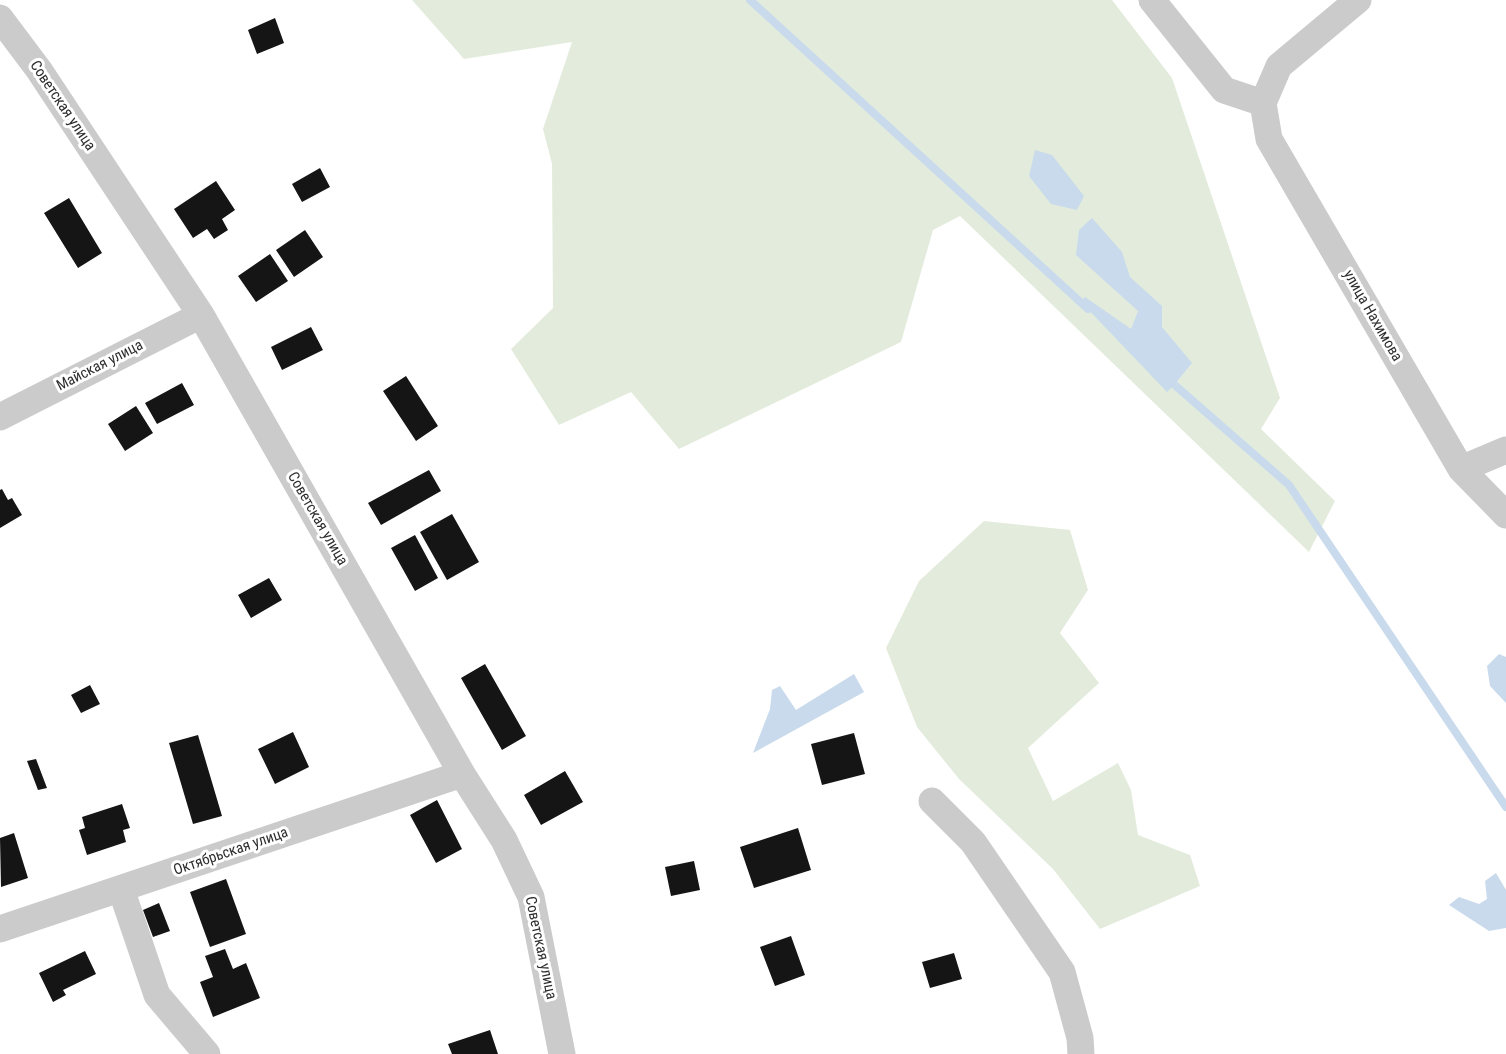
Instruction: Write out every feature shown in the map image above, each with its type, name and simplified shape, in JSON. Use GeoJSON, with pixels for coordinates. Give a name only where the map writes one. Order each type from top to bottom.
{"type":"FeatureCollection","features":[{"type":"Feature","properties":{"kind":"street"},"geometry":{"type":"LineString","coordinates":[[1152,0],[1224,90],[1263,103],[1279,66],[1358,0]]}},
{"type":"Feature","properties":{"kind":"street","name":"Советская улица"},"geometry":{"type":"LineString","coordinates":[[0,18],[39,70],[201,315],[462,774],[504,840],[531,897],[562,1054]]}},
{"type":"Feature","properties":{"kind":"street","name":"улица Нахимова"},"geometry":{"type":"LineString","coordinates":[[1263,103],[1269,139],[1461,469],[1506,515]]}},
{"type":"Feature","properties":{"kind":"street","name":"Майская улица"},"geometry":{"type":"LineString","coordinates":[[0,417],[201,315]]}},
{"type":"Feature","properties":{"kind":"street"},"geometry":{"type":"LineString","coordinates":[[1461,469],[1506,450]]}},
{"type":"Feature","properties":{"kind":"street","name":"Октябрьская улица"},"geometry":{"type":"LineString","coordinates":[[0,929],[462,774]]}},
{"type":"Feature","properties":{"kind":"street"},"geometry":{"type":"LineString","coordinates":[[932,801],[973,842],[1062,972],[1080,1038],[1082,1054]]}},
{"type":"Feature","properties":{"kind":"street"},"geometry":{"type":"LineString","coordinates":[[121,889],[157,995],[207,1054]]}},
{"type":"Feature","properties":{"kind":"green space"},"geometry":{"type":"Polygon","coordinates":[[[412,0],[1112,0],[1172,78],[1280,398],[1261,429],[1335,501],[1309,552],[960,216],[933,230],[901,342],[679,449],[631,392],[559,425],[511,349],[553,308],[552,164],[543,129],[572,42],[464,59],[412,0]]]}},
{"type":"Feature","properties":{"kind":"green space"},"geometry":{"type":"Polygon","coordinates":[[[984,521],[1070,530],[1088,590],[1060,633],[1099,683],[1028,748],[1053,801],[1118,763],[1131,790],[1138,835],[1190,855],[1200,886],[1100,929],[1053,869],[959,779],[917,727],[886,648],[919,581],[984,521]]]}},
{"type":"Feature","properties":{"kind":"water"},"geometry":{"type":"Polygon","coordinates":[[[1035,150],[1052,155],[1084,196],[1077,210],[1051,204],[1029,176],[1035,150]]]}},
{"type":"Feature","properties":{"kind":"water"},"geometry":{"type":"Polygon","coordinates":[[[1092,218],[1122,252],[1130,277],[1162,306],[1162,327],[1192,363],[1167,392],[1081,302],[1085,297],[1131,329],[1138,311],[1076,255],[1079,230],[1092,218]]]}},
{"type":"Feature","properties":{"kind":"water"},"geometry":{"type":"Polygon","coordinates":[[[1499,654],[1506,657],[1506,703],[1490,686],[1487,666],[1499,654]]]}},
{"type":"Feature","properties":{"kind":"water"},"geometry":{"type":"Polygon","coordinates":[[[854,674],[864,692],[753,753],[770,709],[772,690],[780,686],[796,710],[854,674]]]}},
{"type":"Feature","properties":{"kind":"water"},"geometry":{"type":"Polygon","coordinates":[[[1496,873],[1506,890],[1506,928],[1489,931],[1449,905],[1459,897],[1479,904],[1487,899],[1485,881],[1496,873]]]}},
{"type":"Feature","properties":{"kind":"building"},"geometry":{"type":"Polygon","coordinates":[[[275,18],[284,43],[257,54],[248,30],[275,18]]]}},
{"type":"Feature","properties":{"kind":"building"},"geometry":{"type":"Polygon","coordinates":[[[320,168],[330,187],[302,202],[292,184],[320,168]]]}},
{"type":"Feature","properties":{"kind":"building"},"geometry":{"type":"Polygon","coordinates":[[[216,181],[235,210],[222,219],[228,230],[214,239],[207,229],[193,238],[174,209],[216,181]]]}},
{"type":"Feature","properties":{"kind":"building"},"geometry":{"type":"Polygon","coordinates":[[[69,198],[102,253],[78,268],[44,213],[69,198]]]}},
{"type":"Feature","properties":{"kind":"building"},"geometry":{"type":"Polygon","coordinates":[[[305,230],[323,257],[294,277],[276,250],[305,230]]]}},
{"type":"Feature","properties":{"kind":"building"},"geometry":{"type":"Polygon","coordinates":[[[270,254],[288,281],[256,302],[238,276],[270,254]]]}},
{"type":"Feature","properties":{"kind":"building"},"geometry":{"type":"Polygon","coordinates":[[[311,327],[323,350],[282,370],[271,347],[311,327]]]}},
{"type":"Feature","properties":{"kind":"building"},"geometry":{"type":"Polygon","coordinates":[[[406,376],[438,426],[416,441],[383,391],[406,376]]]}},
{"type":"Feature","properties":{"kind":"building"},"geometry":{"type":"Polygon","coordinates":[[[182,383],[194,405],[157,424],[145,403],[182,383]]]}},
{"type":"Feature","properties":{"kind":"building"},"geometry":{"type":"Polygon","coordinates":[[[136,406],[153,433],[125,451],[108,424],[136,406]]]}},
{"type":"Feature","properties":{"kind":"building"},"geometry":{"type":"Polygon","coordinates":[[[429,470],[441,491],[381,525],[368,503],[429,470]]]}},
{"type":"Feature","properties":{"kind":"building"},"geometry":{"type":"Polygon","coordinates":[[[2,489],[8,500],[12,498],[22,515],[0,528],[0,490],[2,489]]]}},
{"type":"Feature","properties":{"kind":"building"},"geometry":{"type":"Polygon","coordinates":[[[452,514],[479,562],[447,580],[420,532],[452,514]]]}},
{"type":"Feature","properties":{"kind":"building"},"geometry":{"type":"Polygon","coordinates":[[[415,535],[438,578],[415,591],[391,548],[415,535]]]}},
{"type":"Feature","properties":{"kind":"building"},"geometry":{"type":"Polygon","coordinates":[[[269,578],[282,600],[251,618],[238,595],[269,578]]]}},
{"type":"Feature","properties":{"kind":"building"},"geometry":{"type":"Polygon","coordinates":[[[485,664],[526,736],[502,750],[461,678],[485,664]]]}},
{"type":"Feature","properties":{"kind":"building"},"geometry":{"type":"Polygon","coordinates":[[[90,685],[100,704],[81,713],[71,695],[90,685]]]}},
{"type":"Feature","properties":{"kind":"building"},"geometry":{"type":"Polygon","coordinates":[[[293,732],[309,767],[275,784],[258,749],[293,732]]]}},
{"type":"Feature","properties":{"kind":"building"},"geometry":{"type":"Polygon","coordinates":[[[854,733],[865,774],[822,785],[811,744],[854,733]]]}},
{"type":"Feature","properties":{"kind":"building"},"geometry":{"type":"Polygon","coordinates":[[[198,735],[222,816],[193,824],[169,743],[198,735]]]}},
{"type":"Feature","properties":{"kind":"building"},"geometry":{"type":"Polygon","coordinates":[[[36,759],[47,788],[38,790],[27,761],[36,759]]]}},
{"type":"Feature","properties":{"kind":"building"},"geometry":{"type":"Polygon","coordinates":[[[565,771],[583,802],[541,825],[524,795],[565,771]]]}},
{"type":"Feature","properties":{"kind":"building"},"geometry":{"type":"Polygon","coordinates":[[[437,800],[462,849],[436,863],[410,815],[437,800]]]}},
{"type":"Feature","properties":{"kind":"building"},"geometry":{"type":"Polygon","coordinates":[[[122,804],[130,828],[123,830],[126,842],[87,855],[79,830],[85,828],[82,817],[122,804]]]}},
{"type":"Feature","properties":{"kind":"building"},"geometry":{"type":"Polygon","coordinates":[[[798,828],[811,870],[754,888],[740,847],[798,828]]]}},
{"type":"Feature","properties":{"kind":"building"},"geometry":{"type":"Polygon","coordinates":[[[14,833],[28,878],[1,887],[0,838],[14,833]]]}},
{"type":"Feature","properties":{"kind":"building"},"geometry":{"type":"Polygon","coordinates":[[[694,861],[700,890],[671,896],[665,867],[694,861]]]}},
{"type":"Feature","properties":{"kind":"building"},"geometry":{"type":"Polygon","coordinates":[[[226,879],[246,934],[210,947],[190,892],[226,879]]]}},
{"type":"Feature","properties":{"kind":"building"},"geometry":{"type":"Polygon","coordinates":[[[159,903],[170,931],[153,937],[143,910],[159,903]]]}},
{"type":"Feature","properties":{"kind":"building"},"geometry":{"type":"Polygon","coordinates":[[[791,936],[805,975],[775,986],[760,947],[791,936]]]}},
{"type":"Feature","properties":{"kind":"building"},"geometry":{"type":"Polygon","coordinates":[[[225,949],[233,969],[246,963],[260,998],[213,1017],[200,982],[213,977],[205,956],[225,949]]]}},
{"type":"Feature","properties":{"kind":"building"},"geometry":{"type":"Polygon","coordinates":[[[85,951],[96,974],[63,990],[66,995],[53,1002],[39,973],[85,951]]]}},
{"type":"Feature","properties":{"kind":"building"},"geometry":{"type":"Polygon","coordinates":[[[954,953],[962,979],[930,988],[922,962],[954,953]]]}},
{"type":"Feature","properties":{"kind":"building"},"geometry":{"type":"Polygon","coordinates":[[[490,1030],[498,1054],[452,1054],[448,1044],[490,1030]]]}},
{"type":"Feature","properties":{"kind":"waterway"},"geometry":{"type":"LineString","coordinates":[[750,0],[1088,309]]}},
{"type":"Feature","properties":{"kind":"waterway"},"geometry":{"type":"LineString","coordinates":[[1169,380],[1289,485],[1506,807]]}}]}
